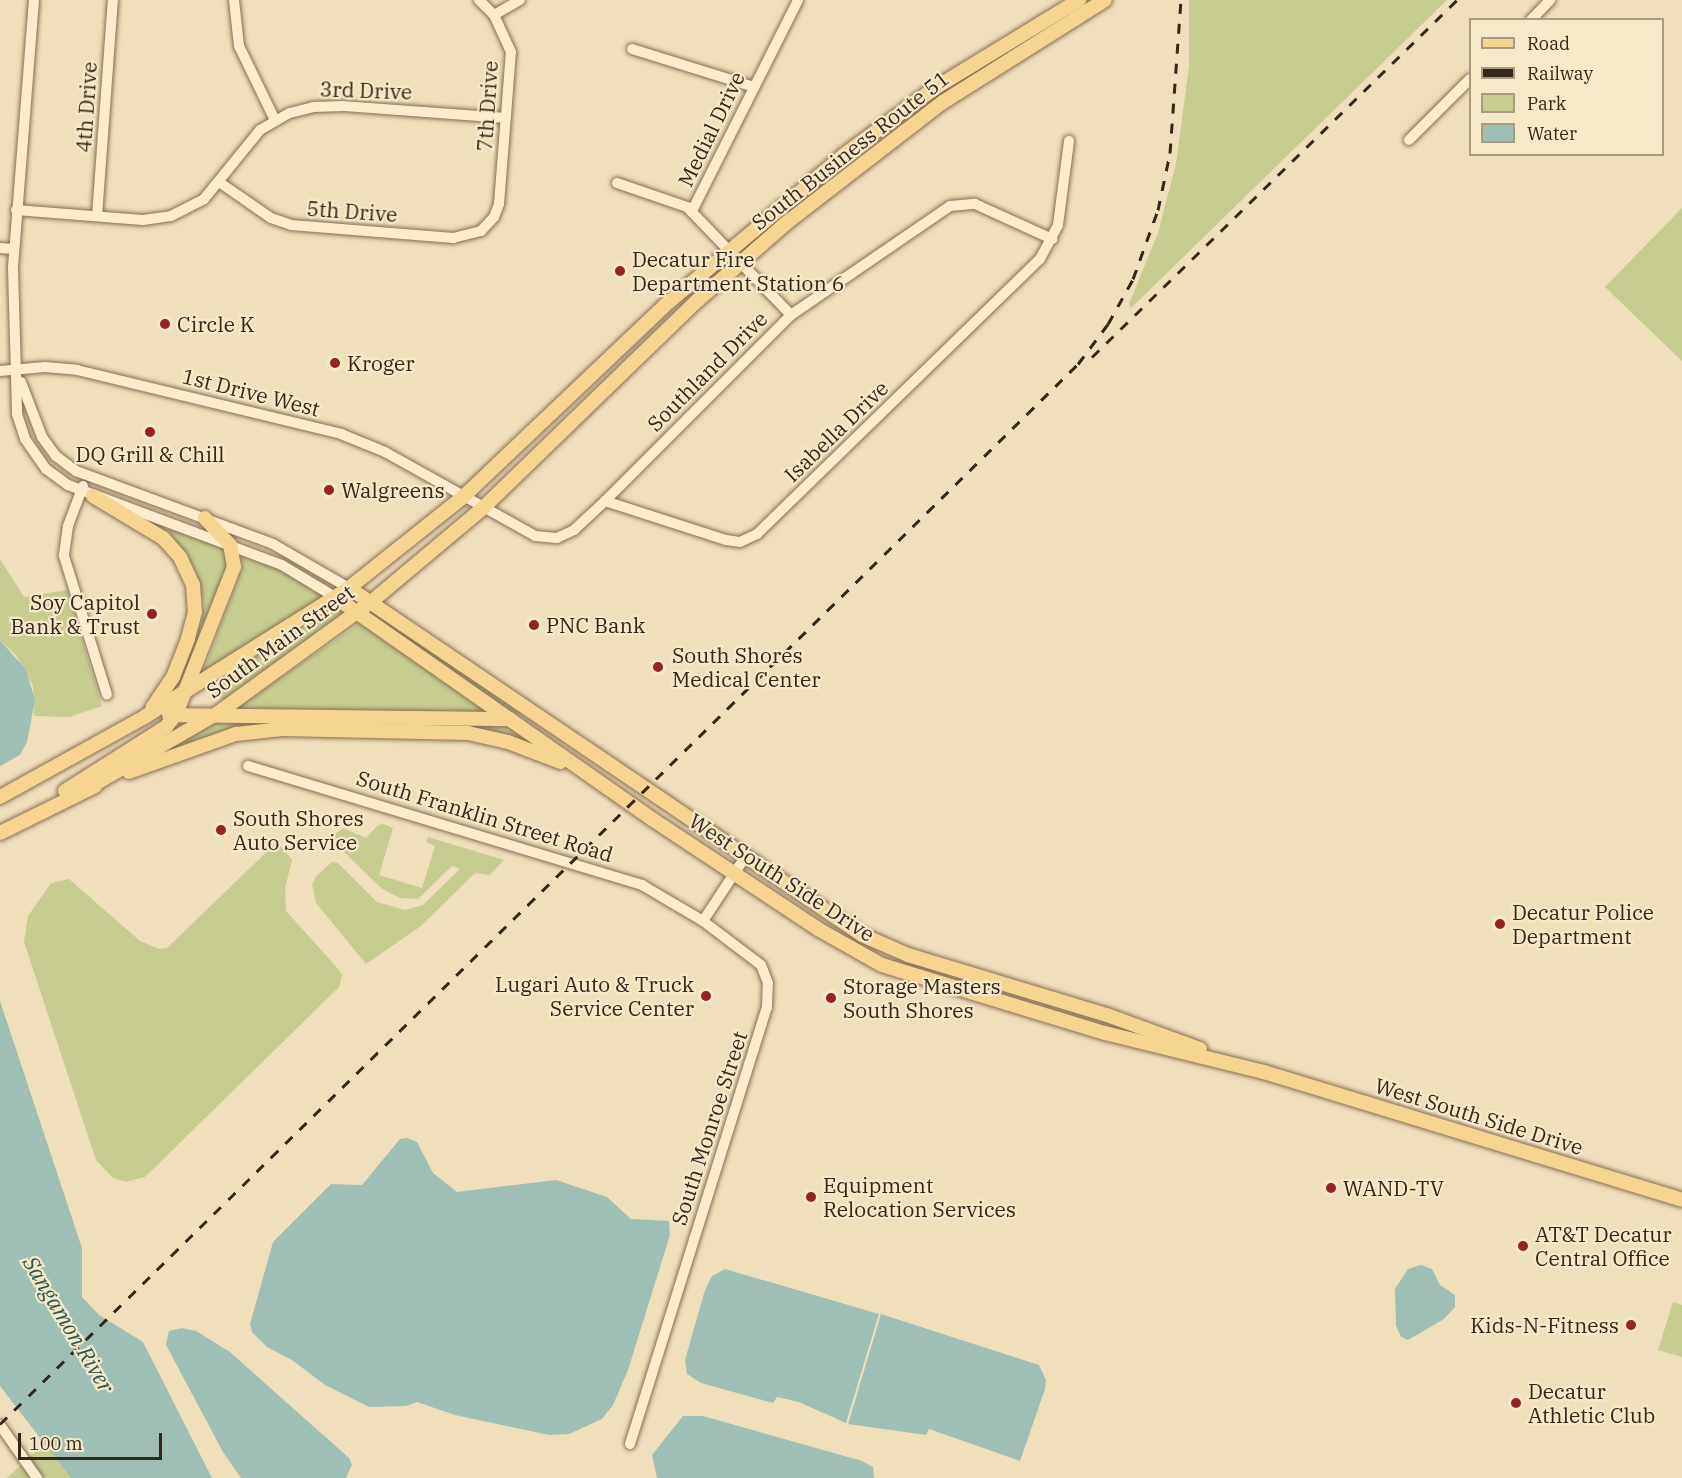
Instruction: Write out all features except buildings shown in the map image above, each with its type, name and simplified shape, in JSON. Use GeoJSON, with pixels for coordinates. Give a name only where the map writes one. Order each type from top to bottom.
{"type":"FeatureCollection","features":[{"type":"Feature","properties":{"kind":"main road","name":"South Business Route 51"},"geometry":{"type":"LineString","coordinates":[[463,497],[729,249],[900,112],[1079,0]]}},
{"type":"Feature","properties":{"kind":"main road","name":"South Business Route 51"},"geometry":{"type":"LineString","coordinates":[[483,508],[740,262],[943,102],[1105,0]]}},
{"type":"Feature","properties":{"kind":"main road"},"geometry":{"type":"LineString","coordinates":[[87,494],[163,538],[180,557],[193,585],[195,612],[188,639],[173,677],[146,716]]}},
{"type":"Feature","properties":{"kind":"main road","name":"South Main Street"},"geometry":{"type":"LineString","coordinates":[[0,797],[146,716],[349,588],[463,497]]}},
{"type":"Feature","properties":{"kind":"main road","name":"South Main Street"},"geometry":{"type":"LineString","coordinates":[[88,788],[218,713],[371,602],[483,508]]}},
{"type":"Feature","properties":{"kind":"main road"},"geometry":{"type":"LineString","coordinates":[[0,833],[166,727],[176,714],[232,576],[230,545],[205,518]]}},
{"type":"Feature","properties":{"kind":"main road"},"geometry":{"type":"LineString","coordinates":[[349,588],[371,602]]}},
{"type":"Feature","properties":{"kind":"main road","name":"West South Side Drive"},"geometry":{"type":"LineString","coordinates":[[335,597],[734,873],[818,929],[882,965],[1105,1033],[1264,1072]]}},
{"type":"Feature","properties":{"kind":"main road","name":"West South Side Drive"},"geometry":{"type":"LineString","coordinates":[[371,602],[849,928],[886,947],[1107,1015],[1264,1072],[1682,1200]]}},
{"type":"Feature","properties":{"kind":"main road"},"geometry":{"type":"LineString","coordinates":[[146,716],[218,713],[509,719],[562,731]]}},
{"type":"Feature","properties":{"kind":"main road"},"geometry":{"type":"LineString","coordinates":[[0,833],[88,788],[236,734],[282,729],[479,735],[548,756],[619,795]]}},
{"type":"Feature","properties":{"kind":"street"},"geometry":{"type":"LineString","coordinates":[[34,0],[14,249],[17,414],[30,449],[46,469],[87,494],[282,565],[335,597]]}},
{"type":"Feature","properties":{"kind":"street","name":"4th Drive"},"geometry":{"type":"LineString","coordinates":[[97,216],[114,0]]}},
{"type":"Feature","properties":{"kind":"street"},"geometry":{"type":"LineString","coordinates":[[234,0],[239,46],[274,120]]}},
{"type":"Feature","properties":{"kind":"street","name":"7th Drive"},"geometry":{"type":"LineString","coordinates":[[479,0],[494,15],[510,52],[500,196],[491,222]]}},
{"type":"Feature","properties":{"kind":"street"},"geometry":{"type":"LineString","coordinates":[[494,15],[520,0]]}},
{"type":"Feature","properties":{"kind":"street","name":"Medial Drive"},"geometry":{"type":"LineString","coordinates":[[791,315],[692,211],[798,0]]}},
{"type":"Feature","properties":{"kind":"street"},"geometry":{"type":"LineString","coordinates":[[1533,18],[1550,0]]}},
{"type":"Feature","properties":{"kind":"street"},"geometry":{"type":"LineString","coordinates":[[632,49],[754,87]]}},
{"type":"Feature","properties":{"kind":"street"},"geometry":{"type":"LineString","coordinates":[[1409,140],[1469,80]]}},
{"type":"Feature","properties":{"kind":"street","name":"3rd Drive"},"geometry":{"type":"LineString","coordinates":[[16,210],[161,218],[196,204],[219,182],[252,137],[274,120],[301,110],[328,106],[505,118]]}},
{"type":"Feature","properties":{"kind":"street","name":"Isabella Drive"},"geometry":{"type":"LineString","coordinates":[[605,501],[726,540],[751,538],[1034,266],[1052,239],[1058,225],[1069,141]]}},
{"type":"Feature","properties":{"kind":"street","name":"5th Drive"},"geometry":{"type":"LineString","coordinates":[[219,182],[264,214],[291,225],[453,238],[475,234],[491,222]]}},
{"type":"Feature","properties":{"kind":"street"},"geometry":{"type":"LineString","coordinates":[[617,183],[678,201],[692,211]]}},
{"type":"Feature","properties":{"kind":"street","name":"Southland Drive"},"geometry":{"type":"LineString","coordinates":[[463,497],[535,536],[550,539],[574,530],[791,315],[958,204],[986,208],[1052,239]]}},
{"type":"Feature","properties":{"kind":"street"},"geometry":{"type":"LineString","coordinates":[[0,248],[14,249]]}},
{"type":"Feature","properties":{"kind":"street"},"geometry":{"type":"LineString","coordinates":[[17,370],[42,437],[65,464],[87,477],[273,544],[349,588]]}},
{"type":"Feature","properties":{"kind":"street","name":"1st Drive West"},"geometry":{"type":"LineString","coordinates":[[0,371],[77,370],[341,434],[385,452],[463,497]]}},
{"type":"Feature","properties":{"kind":"street"},"geometry":{"type":"LineString","coordinates":[[87,477],[87,494],[65,538],[64,556],[107,695]]}},
{"type":"Feature","properties":{"kind":"street","name":"South Franklin Street Road"},"geometry":{"type":"LineString","coordinates":[[248,766],[642,885],[703,921]]}},
{"type":"Feature","properties":{"kind":"street"},"geometry":{"type":"LineString","coordinates":[[703,921],[745,857]]}},
{"type":"Feature","properties":{"kind":"street","name":"South Monroe Street"},"geometry":{"type":"LineString","coordinates":[[630,1444],[769,995],[766,974],[753,956],[703,921]]}},
{"type":"Feature","properties":{"kind":"street"},"geometry":{"type":"LineString","coordinates":[[0,1425],[37,1478]]}},
{"type":"Feature","properties":{"kind":"green space"},"geometry":{"type":"Polygon","coordinates":[[[1189,0],[1447,0],[1131,308],[1129,304],[1158,233],[1176,164],[1189,66],[1189,0]]]}},
{"type":"Feature","properties":{"kind":"green space"},"geometry":{"type":"Polygon","coordinates":[[[1682,208],[1682,361],[1605,287],[1682,208]]]}},
{"type":"Feature","properties":{"kind":"green space"},"geometry":{"type":"Polygon","coordinates":[[[167,528],[224,547],[228,568],[178,688],[201,632],[204,603],[195,570],[167,528]]]}},
{"type":"Feature","properties":{"kind":"green space"},"geometry":{"type":"Polygon","coordinates":[[[242,553],[277,567],[324,597],[203,672],[242,569],[242,553]]]}},
{"type":"Feature","properties":{"kind":"green space"},"geometry":{"type":"Polygon","coordinates":[[[0,559],[24,597],[67,590],[102,706],[69,717],[34,716],[33,686],[16,655],[0,640],[0,559]]]}},
{"type":"Feature","properties":{"kind":"green space"},"geometry":{"type":"Polygon","coordinates":[[[333,610],[341,610],[342,615],[225,701],[203,689],[333,610]]]}},
{"type":"Feature","properties":{"kind":"green space"},"geometry":{"type":"Polygon","coordinates":[[[361,622],[495,713],[237,708],[361,622]]]}},
{"type":"Feature","properties":{"kind":"green space"},"geometry":{"type":"Polygon","coordinates":[[[390,625],[488,688],[522,713],[510,713],[389,630],[390,625]]]}},
{"type":"Feature","properties":{"kind":"green space"},"geometry":{"type":"Polygon","coordinates":[[[219,720],[509,723],[555,754],[514,740],[326,727],[178,749],[181,742],[219,720]]]}},
{"type":"Feature","properties":{"kind":"green space"},"geometry":{"type":"Polygon","coordinates":[[[384,824],[393,828],[379,875],[422,888],[435,846],[426,842],[428,837],[504,860],[490,875],[475,873],[421,926],[366,964],[316,903],[312,885],[316,876],[332,862],[338,863],[377,902],[405,910],[423,905],[460,869],[452,866],[418,899],[400,898],[381,888],[339,847],[334,835],[343,828],[366,838],[378,825],[384,824]]]}},
{"type":"Feature","properties":{"kind":"green space"},"geometry":{"type":"Polygon","coordinates":[[[277,842],[292,860],[285,888],[286,911],[339,970],[342,975],[339,987],[145,1177],[126,1182],[113,1178],[96,1160],[24,942],[28,916],[51,883],[69,879],[140,941],[159,949],[167,948],[277,842]]]}},
{"type":"Feature","properties":{"kind":"green space"},"geometry":{"type":"Polygon","coordinates":[[[1673,1302],[1682,1305],[1682,1357],[1658,1350],[1673,1302]]]}},
{"type":"Feature","properties":{"kind":"green space"},"geometry":{"type":"Polygon","coordinates":[[[46,1442],[71,1478],[7,1478],[46,1442]]]}},
{"type":"Feature","properties":{"kind":"water"},"geometry":{"type":"Polygon","coordinates":[[[0,640],[26,670],[35,700],[27,742],[20,755],[0,766],[0,640]]]}},
{"type":"Feature","properties":{"kind":"water","name":"Sangamon River"},"geometry":{"type":"Polygon","coordinates":[[[0,1001],[82,1248],[82,1297],[99,1315],[143,1342],[212,1478],[71,1478],[0,1386],[0,1001]]]}},
{"type":"Feature","properties":{"kind":"water"},"geometry":{"type":"Polygon","coordinates":[[[407,1138],[417,1142],[433,1173],[457,1192],[556,1180],[607,1197],[631,1219],[669,1221],[670,1235],[628,1370],[613,1405],[602,1419],[569,1434],[549,1435],[455,1415],[417,1402],[406,1406],[369,1407],[325,1385],[292,1360],[267,1347],[252,1332],[250,1324],[273,1242],[331,1184],[362,1185],[400,1139],[407,1138]]]}},
{"type":"Feature","properties":{"kind":"water"},"geometry":{"type":"Polygon","coordinates":[[[1421,1265],[1432,1269],[1440,1285],[1455,1295],[1455,1307],[1444,1319],[1408,1340],[1401,1337],[1396,1325],[1395,1289],[1408,1269],[1421,1265]]]}},
{"type":"Feature","properties":{"kind":"water"},"geometry":{"type":"Polygon","coordinates":[[[725,1269],[879,1314],[846,1423],[799,1402],[777,1397],[773,1403],[701,1383],[687,1374],[685,1360],[705,1290],[712,1276],[725,1269]]]}},
{"type":"Feature","properties":{"kind":"water"},"geometry":{"type":"Polygon","coordinates":[[[881,1314],[1039,1365],[1046,1380],[1045,1389],[1020,1461],[929,1429],[926,1435],[848,1424],[881,1314]]]}},
{"type":"Feature","properties":{"kind":"water"},"geometry":{"type":"Polygon","coordinates":[[[182,1328],[196,1331],[230,1352],[349,1458],[352,1465],[346,1478],[241,1478],[223,1452],[166,1345],[169,1331],[182,1328]]]}},
{"type":"Feature","properties":{"kind":"water"},"geometry":{"type":"Polygon","coordinates":[[[683,1416],[703,1416],[862,1461],[873,1467],[874,1478],[657,1478],[652,1455],[683,1416]]]}},
{"type":"Feature","properties":{"kind":"railway"},"geometry":{"type":"LineString","coordinates":[[0,1424],[1078,364],[1108,324],[1133,279],[1158,210],[1170,153],[1181,0]]}},
{"type":"Feature","properties":{"kind":"railway"},"geometry":{"type":"LineString","coordinates":[[1092,357],[1457,0]]}},
{"type":"Feature","properties":{"kind":"place","name":"Decatur Fire Department Station 6"},"geometry":{"type":"Point","coordinates":[620,271]}},
{"type":"Feature","properties":{"kind":"place","name":"Circle K"},"geometry":{"type":"Point","coordinates":[165,324]}},
{"type":"Feature","properties":{"kind":"place","name":"Kroger"},"geometry":{"type":"Point","coordinates":[335,363]}},
{"type":"Feature","properties":{"kind":"place","name":"DQ Grill & Chill"},"geometry":{"type":"Point","coordinates":[150,432]}},
{"type":"Feature","properties":{"kind":"place","name":"Walgreens"},"geometry":{"type":"Point","coordinates":[329,490]}},
{"type":"Feature","properties":{"kind":"place","name":"Soy Capitol Bank & Trust"},"geometry":{"type":"Point","coordinates":[152,614]}},
{"type":"Feature","properties":{"kind":"place","name":"PNC Bank"},"geometry":{"type":"Point","coordinates":[534,625]}},
{"type":"Feature","properties":{"kind":"place","name":"South Shores Medical Center"},"geometry":{"type":"Point","coordinates":[658,667]}},
{"type":"Feature","properties":{"kind":"place","name":"South Shores Auto Service"},"geometry":{"type":"Point","coordinates":[221,830]}},
{"type":"Feature","properties":{"kind":"place","name":"Decatur Police Department"},"geometry":{"type":"Point","coordinates":[1500,924]}},
{"type":"Feature","properties":{"kind":"place","name":"Lugari Auto & Truck Service Center"},"geometry":{"type":"Point","coordinates":[706,996]}},
{"type":"Feature","properties":{"kind":"place","name":"Storage Masters South Shores"},"geometry":{"type":"Point","coordinates":[831,998]}},
{"type":"Feature","properties":{"kind":"place","name":"WAND-TV"},"geometry":{"type":"Point","coordinates":[1331,1188]}},
{"type":"Feature","properties":{"kind":"place","name":"Equipment Relocation Services"},"geometry":{"type":"Point","coordinates":[811,1197]}},
{"type":"Feature","properties":{"kind":"place","name":"AT&T Decatur Central Office"},"geometry":{"type":"Point","coordinates":[1523,1246]}},
{"type":"Feature","properties":{"kind":"place","name":"Kids-N-Fitness"},"geometry":{"type":"Point","coordinates":[1631,1325]}},
{"type":"Feature","properties":{"kind":"place","name":"Decatur Athletic Club"},"geometry":{"type":"Point","coordinates":[1516,1403]}}]}
